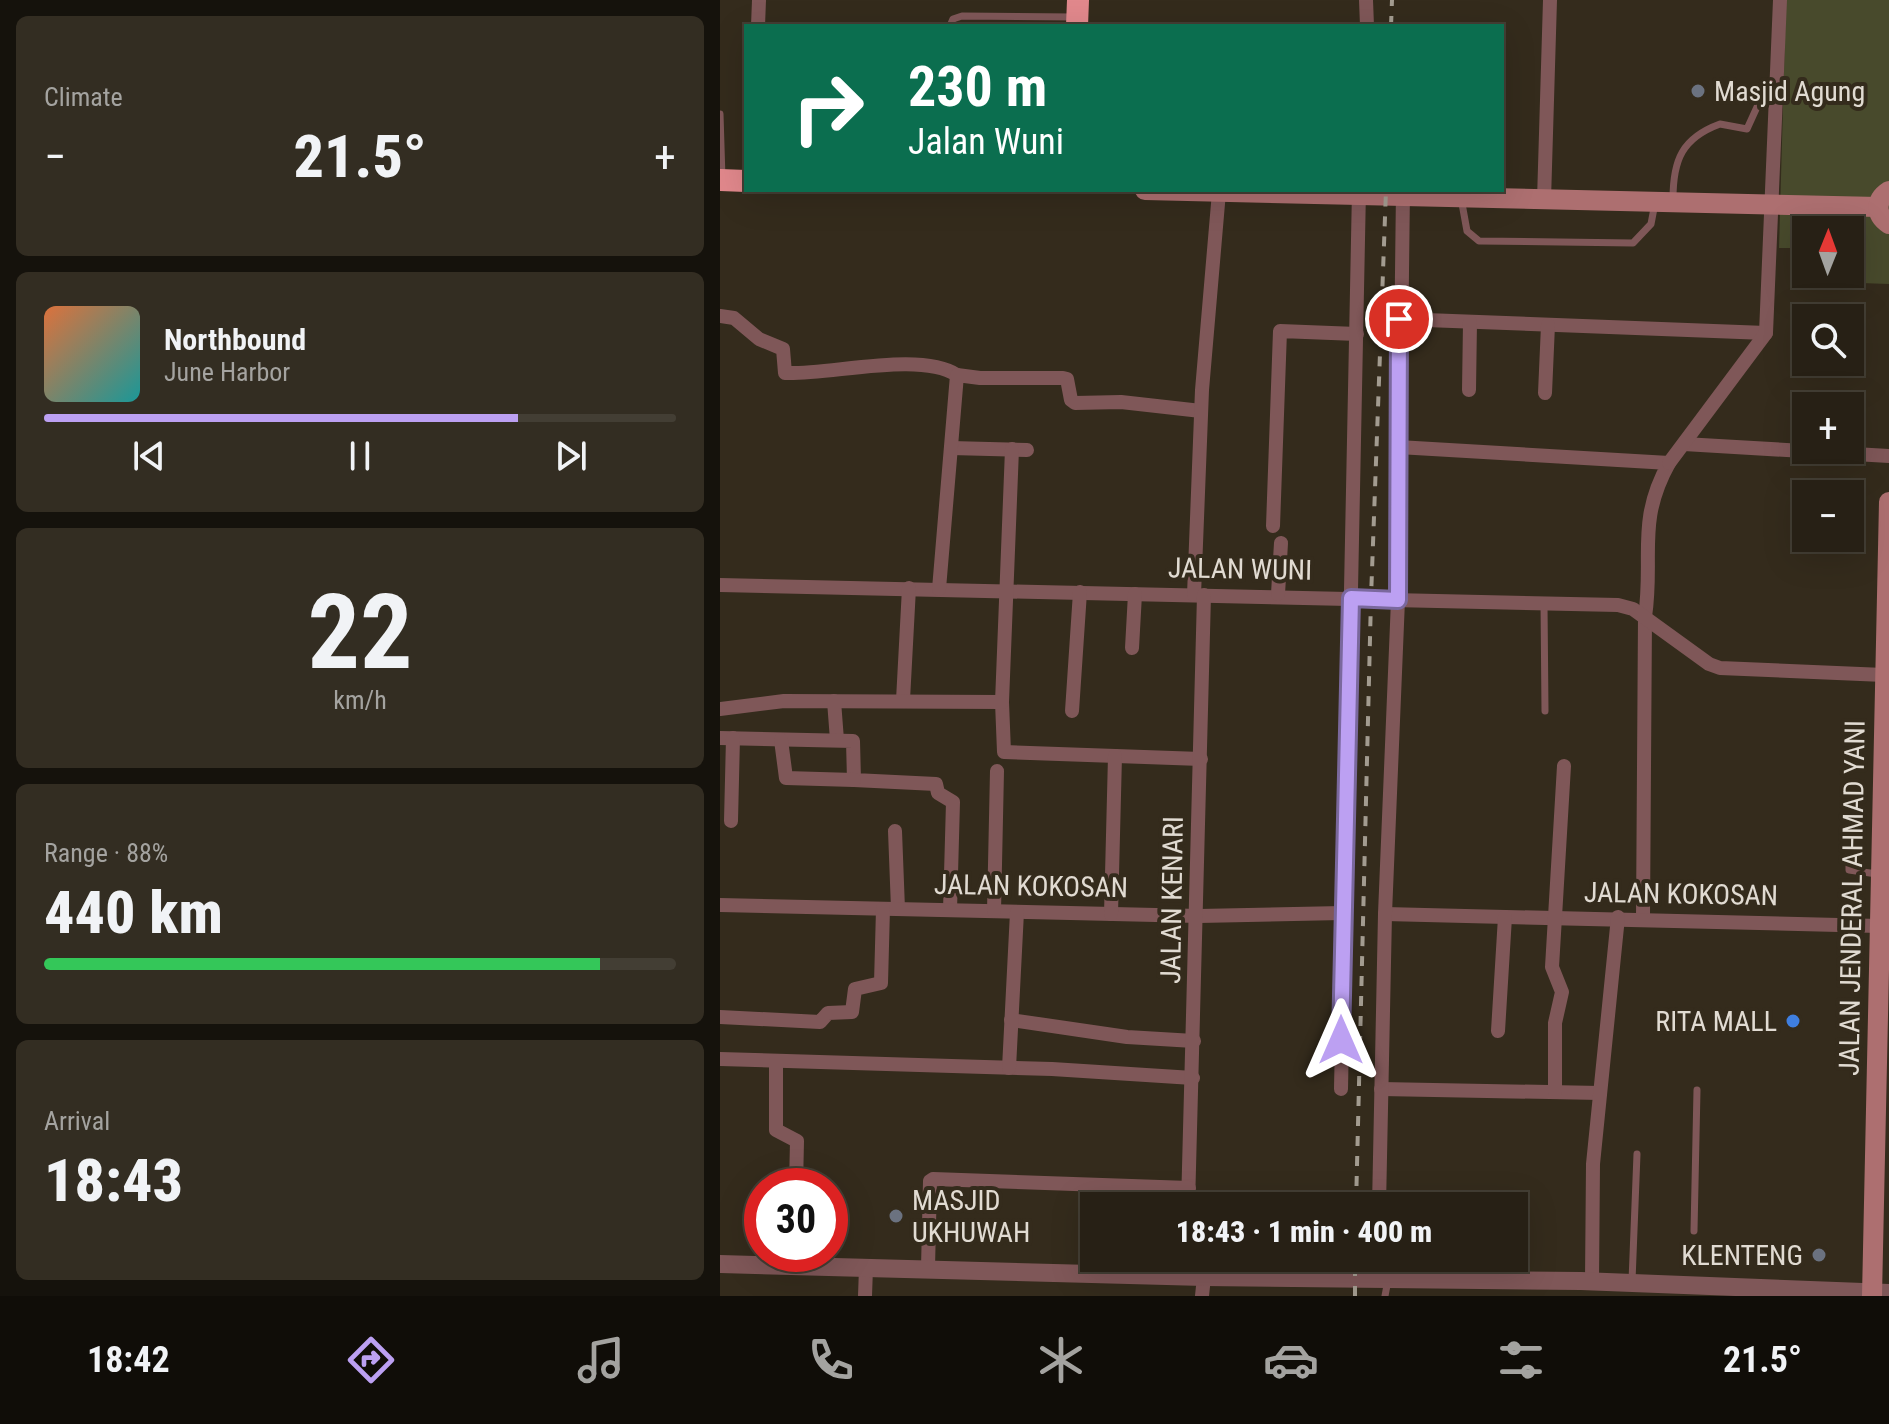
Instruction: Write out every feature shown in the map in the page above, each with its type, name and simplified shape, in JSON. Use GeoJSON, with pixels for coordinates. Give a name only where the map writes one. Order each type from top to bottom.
{"type":"FeatureCollection","features":[{"type":"Feature","properties":{"kind":"highway"},"geometry":{"type":"LineString","coordinates":[[721,180],[744,181]]}},
{"type":"Feature","properties":{"kind":"main road"},"geometry":{"type":"LineString","coordinates":[[1228,192],[1403,193],[1461,198],[1885,207]]}},
{"type":"Feature","properties":{"kind":"main road","name":"JALAN JENDERAL AHMAD YANI"},"geometry":{"type":"LineString","coordinates":[[1878,1294],[1884,1003],[1884,964],[1879,926],[1885,803],[1884,675],[1889,502]]}},
{"type":"Feature","properties":{"kind":"street"},"geometry":{"type":"LineString","coordinates":[[758,24],[759,0]]}},
{"type":"Feature","properties":{"kind":"street"},"geometry":{"type":"LineString","coordinates":[[1366,0],[1367,24]]}},
{"type":"Feature","properties":{"kind":"street"},"geometry":{"type":"LineString","coordinates":[[1544,200],[1550,0]]}},
{"type":"Feature","properties":{"kind":"street"},"geometry":{"type":"LineString","coordinates":[[1643,917],[1645,617],[1649,590],[1646,524],[1669,463],[1766,333],[1780,0]]}},
{"type":"Feature","properties":{"kind":"street","name":"JALAN KENARI"},"geometry":{"type":"LineString","coordinates":[[1189,1192],[1199,916],[1201,411],[1228,192]]}},
{"type":"Feature","properties":{"kind":"street"},"geometry":{"type":"LineString","coordinates":[[1341,1089],[1358,192]]}},
{"type":"Feature","properties":{"kind":"street"},"geometry":{"type":"LineString","coordinates":[[1379,1192],[1385,914],[1398,600],[1399,319],[1403,193]]}},
{"type":"Feature","properties":{"kind":"street"},"geometry":{"type":"LineString","coordinates":[[720,316],[734,318],[759,339],[781,347],[785,373],[895,365],[942,367],[957,375],[980,378],[1063,378],[1067,379],[1071,400],[1075,403],[1146,403],[1167,409],[1201,411]]}},
{"type":"Feature","properties":{"kind":"street"},"geometry":{"type":"LineString","coordinates":[[1399,319],[1766,333]]}},
{"type":"Feature","properties":{"kind":"street"},"geometry":{"type":"LineString","coordinates":[[1469,390],[1470,322]]}},
{"type":"Feature","properties":{"kind":"street"},"geometry":{"type":"LineString","coordinates":[[1545,393],[1548,325]]}},
{"type":"Feature","properties":{"kind":"street"},"geometry":{"type":"LineString","coordinates":[[1273,526],[1280,331],[1357,334]]}},
{"type":"Feature","properties":{"kind":"street"},"geometry":{"type":"LineString","coordinates":[[939,589],[957,375]]}},
{"type":"Feature","properties":{"kind":"street"},"geometry":{"type":"LineString","coordinates":[[1684,444],[1889,456]]}},
{"type":"Feature","properties":{"kind":"street"},"geometry":{"type":"LineString","coordinates":[[1398,447],[1669,463]]}},
{"type":"Feature","properties":{"kind":"street"},"geometry":{"type":"LineString","coordinates":[[951,448],[1027,450]]}},
{"type":"Feature","properties":{"kind":"street"},"geometry":{"type":"LineString","coordinates":[[1012,449],[1002,702],[1004,752],[1201,759]]}},
{"type":"Feature","properties":{"kind":"street"},"geometry":{"type":"LineString","coordinates":[[1278,594],[1281,543]]}},
{"type":"Feature","properties":{"kind":"street","name":"JALAN WUNI"},"geometry":{"type":"LineString","coordinates":[[720,585],[1278,594],[1618,605],[1645,617],[1709,664],[1720,668],[1884,675]]}},
{"type":"Feature","properties":{"kind":"street"},"geometry":{"type":"LineString","coordinates":[[903,700],[909,588]]}},
{"type":"Feature","properties":{"kind":"street"},"geometry":{"type":"LineString","coordinates":[[1072,711],[1080,592]]}},
{"type":"Feature","properties":{"kind":"street"},"geometry":{"type":"LineString","coordinates":[[1132,648],[1135,594]]}},
{"type":"Feature","properties":{"kind":"street"},"geometry":{"type":"LineString","coordinates":[[720,709],[784,701],[1002,702]]}},
{"type":"Feature","properties":{"kind":"street"},"geometry":{"type":"LineString","coordinates":[[834,701],[837,740]]}},
{"type":"Feature","properties":{"kind":"street"},"geometry":{"type":"LineString","coordinates":[[731,821],[727,738],[856,743],[854,780]]}},
{"type":"Feature","properties":{"kind":"street"},"geometry":{"type":"LineString","coordinates":[[781,740],[786,778],[932,782],[938,793],[953,800],[950,910]]}},
{"type":"Feature","properties":{"kind":"street"},"geometry":{"type":"LineString","coordinates":[[1111,914],[1115,756]]}},
{"type":"Feature","properties":{"kind":"street"},"geometry":{"type":"LineString","coordinates":[[1555,1092],[1555,1023],[1562,992],[1552,967],[1564,766]]}},
{"type":"Feature","properties":{"kind":"street"},"geometry":{"type":"LineString","coordinates":[[994,911],[997,771]]}},
{"type":"Feature","properties":{"kind":"street"},"geometry":{"type":"LineString","coordinates":[[720,1017],[820,1022],[828,1013],[852,1012],[855,989],[881,983],[891,909],[895,831]]}},
{"type":"Feature","properties":{"kind":"street","name":"JALAN KOKOSAN"},"geometry":{"type":"LineString","coordinates":[[720,905],[1199,916],[1342,913]]}},
{"type":"Feature","properties":{"kind":"street"},"geometry":{"type":"LineString","coordinates":[[1009,1068],[1017,912]]}},
{"type":"Feature","properties":{"kind":"street","name":"JALAN KOKOSAN"},"geometry":{"type":"LineString","coordinates":[[1385,914],[1643,917],[1879,926]]}},
{"type":"Feature","properties":{"kind":"street"},"geometry":{"type":"LineString","coordinates":[[1498,1031],[1505,917]]}},
{"type":"Feature","properties":{"kind":"street"},"geometry":{"type":"LineString","coordinates":[[1584,1286],[1618,917]]}},
{"type":"Feature","properties":{"kind":"street"},"geometry":{"type":"LineString","coordinates":[[1011,1020],[1127,1037],[1194,1041]]}},
{"type":"Feature","properties":{"kind":"street"},"geometry":{"type":"LineString","coordinates":[[720,1059],[1009,1068],[1193,1078]]}},
{"type":"Feature","properties":{"kind":"street"},"geometry":{"type":"LineString","coordinates":[[776,1061],[776,1130],[797,1141],[796,1168]]}},
{"type":"Feature","properties":{"kind":"street"},"geometry":{"type":"LineString","coordinates":[[1381,1089],[1600,1093]]}},
{"type":"Feature","properties":{"kind":"street"},"geometry":{"type":"LineString","coordinates":[[928,1268],[930,1181],[933,1179],[1189,1188]]}},
{"type":"Feature","properties":{"kind":"street"},"geometry":{"type":"LineString","coordinates":[[720,1264],[744,1263]]}},
{"type":"Feature","properties":{"kind":"street"},"geometry":{"type":"LineString","coordinates":[[848,1266],[1491,1288],[1632,1283],[1878,1294]]}},
{"type":"Feature","properties":{"kind":"street"},"geometry":{"type":"LineString","coordinates":[[865,1296],[866,1268]]}},
{"type":"Feature","properties":{"kind":"lane"},"geometry":{"type":"LineString","coordinates":[[951,24],[953,19],[962,16],[1077,14]]}},
{"type":"Feature","properties":{"kind":"lane"},"geometry":{"type":"LineString","coordinates":[[1461,198],[1467,231],[1479,241],[1633,243],[1643,235],[1664,201],[1687,142],[1720,124],[1747,129],[1762,96],[1776,100]]}},
{"type":"Feature","properties":{"kind":"lane"},"geometry":{"type":"LineString","coordinates":[[720,114],[721,180]]}},
{"type":"Feature","properties":{"kind":"lane"},"geometry":{"type":"LineString","coordinates":[[1544,603],[1545,711]]}},
{"type":"Feature","properties":{"kind":"lane"},"geometry":{"type":"LineString","coordinates":[[1849,846],[1849,870],[1880,874]]}},
{"type":"Feature","properties":{"kind":"lane"},"geometry":{"type":"LineString","coordinates":[[1694,1231],[1697,1090]]}},
{"type":"Feature","properties":{"kind":"lane"},"geometry":{"type":"LineString","coordinates":[[1632,1283],[1637,1154]]}},
{"type":"Feature","properties":{"kind":"green space"},"geometry":{"type":"Polygon","coordinates":[[[1786,0],[1889,0],[1889,284],[1864,283],[1864,216],[1792,216],[1792,248],[1779,248],[1786,0]]]}},
{"type":"Feature","properties":{"kind":"railway"},"geometry":{"type":"LineString","coordinates":[[1391,24],[1392,0]]}},
{"type":"Feature","properties":{"kind":"railway"},"geometry":{"type":"LineString","coordinates":[[1356,1192],[1371,598],[1386,192]]}},
{"type":"Feature","properties":{"kind":"railway"},"geometry":{"type":"LineString","coordinates":[[1355,1272],[1355,1296]]}},
{"type":"Feature","properties":{"kind":"place","name":"Masjid Agung"},"geometry":{"type":"Point","coordinates":[1698,91]}},
{"type":"Feature","properties":{"kind":"place","name":"RITA MALL"},"geometry":{"type":"Point","coordinates":[1793,1021]}},
{"type":"Feature","properties":{"kind":"place","name":"MASJID UKHUWAH"},"geometry":{"type":"Point","coordinates":[896,1216]}},
{"type":"Feature","properties":{"kind":"place","name":"KLENTENG"},"geometry":{"type":"Point","coordinates":[1819,1255]}},
{"type":"Feature","properties":{"kind":"route"},"geometry":{"type":"LineString","coordinates":[[1341,1040],[1342,883],[1351,598],[1398,600],[1399,319]]}}]}
